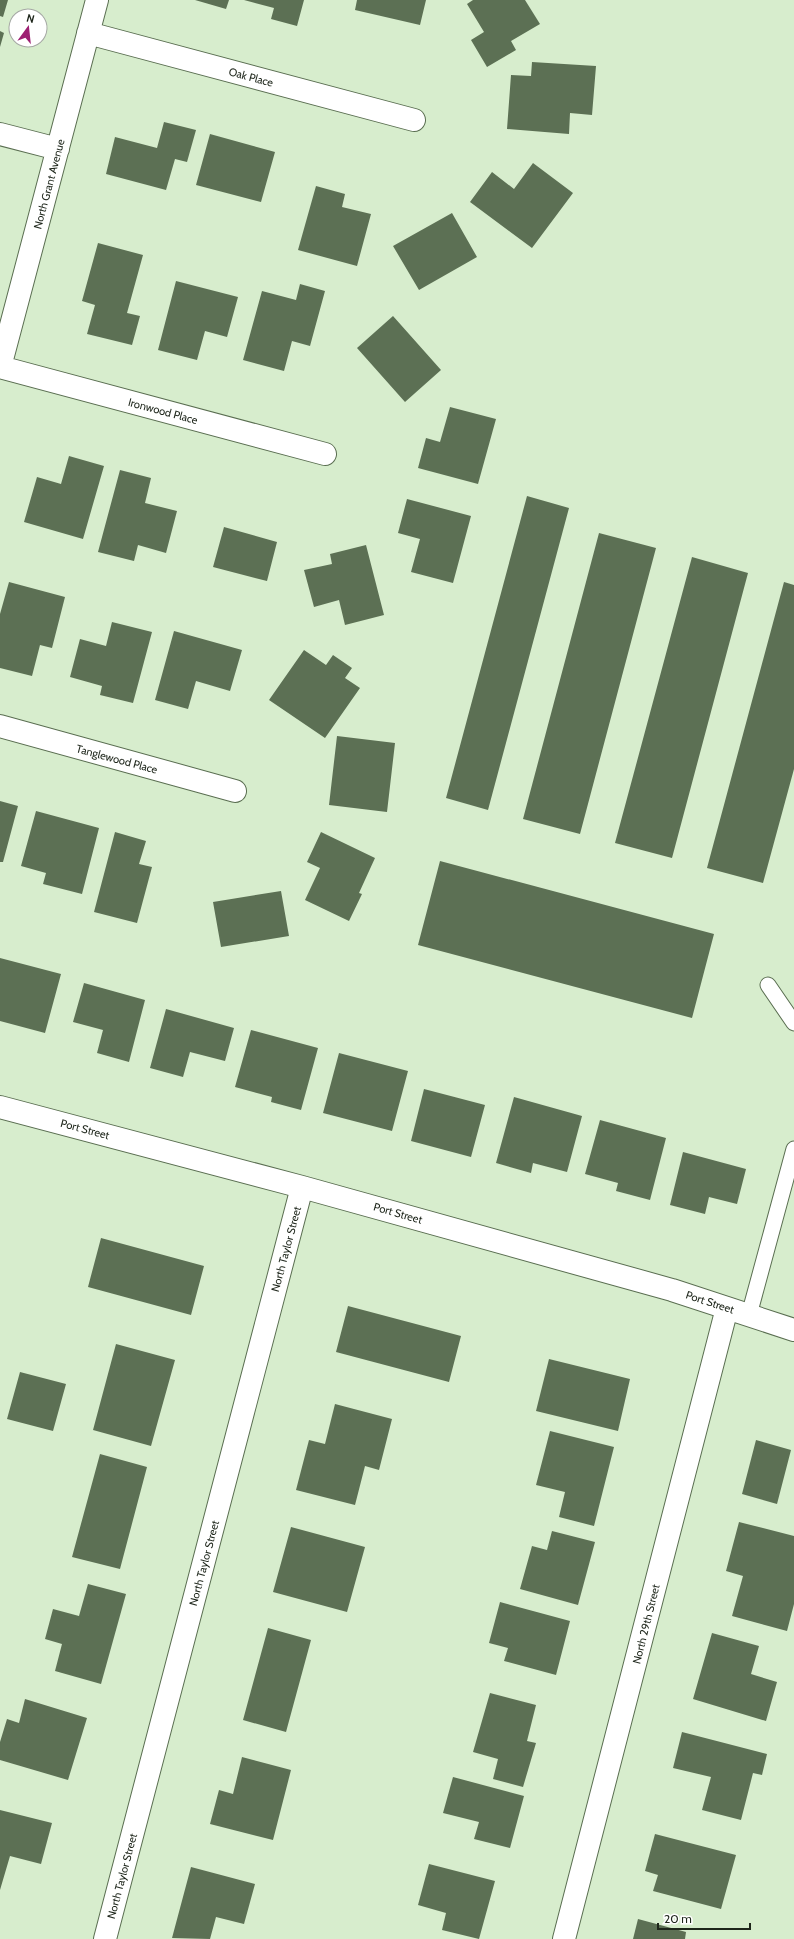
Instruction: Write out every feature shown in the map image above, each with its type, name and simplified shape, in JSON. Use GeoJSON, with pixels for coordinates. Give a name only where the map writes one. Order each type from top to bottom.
{"type":"FeatureCollection","features":[{"type":"Feature","properties":{"kind":"street","name":"North Grant Avenue"},"geometry":{"type":"LineString","coordinates":[[0,367],[97,0]]}},
{"type":"Feature","properties":{"kind":"street","name":"Oak Place"},"geometry":{"type":"LineString","coordinates":[[88,33],[414,120]]}},
{"type":"Feature","properties":{"kind":"street"},"geometry":{"type":"LineString","coordinates":[[0,134],[58,149]]}},
{"type":"Feature","properties":{"kind":"street","name":"Ironwood Place"},"geometry":{"type":"LineString","coordinates":[[0,367],[325,454]]}},
{"type":"Feature","properties":{"kind":"street","name":"Tanglewood Place"},"geometry":{"type":"LineString","coordinates":[[0,726],[235,791]]}},
{"type":"Feature","properties":{"kind":"street","name":"Port Street"},"geometry":{"type":"LineString","coordinates":[[0,1107],[302,1187],[672,1290],[794,1330]]}},
{"type":"Feature","properties":{"kind":"street","name":"North Taylor Street"},"geometry":{"type":"LineString","coordinates":[[105,1939],[302,1187]]}},
{"type":"Feature","properties":{"kind":"street","name":"North 29th Street"},"geometry":{"type":"LineString","coordinates":[[564,1939],[727,1308]]}},
{"type":"Feature","properties":{"kind":"lane"},"geometry":{"type":"LineString","coordinates":[[768,985],[794,1022]]}},
{"type":"Feature","properties":{"kind":"lane"},"geometry":{"type":"LineString","coordinates":[[749,1315],[794,1149]]}},
{"type":"Feature","properties":{"kind":"building"},"geometry":{"type":"Polygon","coordinates":[[[0,0],[8,0],[3,17],[0,16],[0,0]]]}},
{"type":"Feature","properties":{"kind":"building"},"geometry":{"type":"Polygon","coordinates":[[[195,0],[229,0],[226,9],[195,0]]]}},
{"type":"Feature","properties":{"kind":"building"},"geometry":{"type":"Polygon","coordinates":[[[244,0],[304,0],[297,26],[271,19],[274,8],[244,0]]]}},
{"type":"Feature","properties":{"kind":"building"},"geometry":{"type":"Polygon","coordinates":[[[357,0],[426,0],[420,25],[355,10],[357,0]]]}},
{"type":"Feature","properties":{"kind":"building"},"geometry":{"type":"Polygon","coordinates":[[[473,0],[525,0],[540,24],[511,41],[516,50],[487,67],[471,40],[484,32],[467,4],[473,0]]]}},
{"type":"Feature","properties":{"kind":"building"},"geometry":{"type":"Polygon","coordinates":[[[0,31],[4,33],[0,47],[0,31]]]}},
{"type":"Feature","properties":{"kind":"building"},"geometry":{"type":"Polygon","coordinates":[[[532,62],[596,66],[592,115],[570,113],[569,134],[507,129],[511,75],[531,76],[532,62]]]}},
{"type":"Feature","properties":{"kind":"building"},"geometry":{"type":"Polygon","coordinates":[[[164,122],[196,130],[187,162],[175,159],[166,190],[106,174],[115,137],[157,148],[164,122]]]}},
{"type":"Feature","properties":{"kind":"building"},"geometry":{"type":"Polygon","coordinates":[[[210,134],[275,152],[261,202],[196,185],[210,134]]]}},
{"type":"Feature","properties":{"kind":"building"},"geometry":{"type":"Polygon","coordinates":[[[533,163],[573,193],[532,248],[470,202],[492,172],[514,189],[533,163]]]}},
{"type":"Feature","properties":{"kind":"building"},"geometry":{"type":"Polygon","coordinates":[[[316,186],[345,194],[342,207],[371,214],[357,266],[298,250],[316,186]]]}},
{"type":"Feature","properties":{"kind":"building"},"geometry":{"type":"Polygon","coordinates":[[[452,213],[477,257],[419,290],[393,246],[452,213]]]}},
{"type":"Feature","properties":{"kind":"building"},"geometry":{"type":"Polygon","coordinates":[[[98,243],[143,255],[127,313],[140,316],[132,345],[87,334],[95,305],[82,301],[98,243]]]}},
{"type":"Feature","properties":{"kind":"building"},"geometry":{"type":"Polygon","coordinates":[[[176,281],[238,297],[227,337],[205,331],[197,360],[158,350],[176,281]]]}},
{"type":"Feature","properties":{"kind":"building"},"geometry":{"type":"Polygon","coordinates":[[[300,284],[325,291],[310,346],[292,341],[284,371],[243,360],[262,291],[296,300],[300,284]]]}},
{"type":"Feature","properties":{"kind":"building"},"geometry":{"type":"Polygon","coordinates":[[[393,316],[441,370],[405,402],[357,348],[393,316]]]}},
{"type":"Feature","properties":{"kind":"building"},"geometry":{"type":"Polygon","coordinates":[[[450,407],[496,419],[478,484],[418,468],[426,438],[440,442],[450,407]]]}},
{"type":"Feature","properties":{"kind":"building"},"geometry":{"type":"Polygon","coordinates":[[[69,456],[104,466],[83,539],[24,522],[37,477],[61,484],[69,456]]]}},
{"type":"Feature","properties":{"kind":"building"},"geometry":{"type":"Polygon","coordinates":[[[120,470],[151,478],[145,503],[177,511],[166,553],[138,545],[134,561],[98,552],[120,470]]]}},
{"type":"Feature","properties":{"kind":"building"},"geometry":{"type":"Polygon","coordinates":[[[527,496],[569,508],[488,810],[446,798],[527,496]]]}},
{"type":"Feature","properties":{"kind":"building"},"geometry":{"type":"Polygon","coordinates":[[[407,499],[471,516],[453,583],[411,572],[420,539],[398,533],[407,499]]]}},
{"type":"Feature","properties":{"kind":"building"},"geometry":{"type":"Polygon","coordinates":[[[224,527],[277,542],[267,581],[213,567],[224,527]]]}},
{"type":"Feature","properties":{"kind":"building"},"geometry":{"type":"Polygon","coordinates":[[[599,533],[656,548],[580,834],[523,819],[599,533]]]}},
{"type":"Feature","properties":{"kind":"building"},"geometry":{"type":"Polygon","coordinates":[[[366,545],[384,615],[345,625],[339,600],[314,607],[304,570],[332,564],[330,554],[366,545]]]}},
{"type":"Feature","properties":{"kind":"building"},"geometry":{"type":"Polygon","coordinates":[[[692,557],[748,573],[672,858],[615,843],[692,557]]]}},
{"type":"Feature","properties":{"kind":"building"},"geometry":{"type":"Polygon","coordinates":[[[9,582],[65,597],[52,648],[40,645],[32,676],[0,668],[0,614],[9,582]]]}},
{"type":"Feature","properties":{"kind":"building"},"geometry":{"type":"Polygon","coordinates":[[[784,582],[794,585],[794,769],[763,883],[707,868],[784,582]]]}},
{"type":"Feature","properties":{"kind":"building"},"geometry":{"type":"Polygon","coordinates":[[[112,622],[152,632],[133,703],[100,695],[102,686],[70,677],[80,639],[106,646],[112,622]]]}},
{"type":"Feature","properties":{"kind":"building"},"geometry":{"type":"Polygon","coordinates":[[[174,631],[242,650],[230,691],[196,681],[188,709],[155,700],[174,631]]]}},
{"type":"Feature","properties":{"kind":"building"},"geometry":{"type":"Polygon","coordinates":[[[304,650],[326,665],[333,655],[352,668],[345,678],[360,688],[325,738],[269,700],[304,650]]]}},
{"type":"Feature","properties":{"kind":"building"},"geometry":{"type":"Polygon","coordinates":[[[337,736],[395,743],[387,812],[329,805],[337,736]]]}},
{"type":"Feature","properties":{"kind":"building"},"geometry":{"type":"Polygon","coordinates":[[[0,801],[18,806],[3,862],[0,862],[0,801]]]}},
{"type":"Feature","properties":{"kind":"building"},"geometry":{"type":"Polygon","coordinates":[[[36,811],[99,828],[82,894],[43,884],[46,873],[21,866],[36,811]]]}},
{"type":"Feature","properties":{"kind":"building"},"geometry":{"type":"Polygon","coordinates":[[[115,832],[146,841],[139,864],[152,867],[137,923],[94,912],[115,832]]]}},
{"type":"Feature","properties":{"kind":"building"},"geometry":{"type":"Polygon","coordinates":[[[321,832],[375,858],[359,893],[362,894],[349,921],[305,900],[320,868],[307,862],[321,832]]]}},
{"type":"Feature","properties":{"kind":"building"},"geometry":{"type":"Polygon","coordinates":[[[440,861],[714,934],[692,1018],[418,945],[440,861]]]}},
{"type":"Feature","properties":{"kind":"building"},"geometry":{"type":"Polygon","coordinates":[[[281,891],[289,936],[221,947],[213,902],[281,891]]]}},
{"type":"Feature","properties":{"kind":"building"},"geometry":{"type":"Polygon","coordinates":[[[0,958],[61,974],[45,1033],[0,1021],[0,958]]]}},
{"type":"Feature","properties":{"kind":"building"},"geometry":{"type":"Polygon","coordinates":[[[84,983],[145,1000],[129,1062],[97,1053],[103,1030],[73,1022],[84,983]]]}},
{"type":"Feature","properties":{"kind":"building"},"geometry":{"type":"Polygon","coordinates":[[[166,1009],[234,1028],[225,1061],[190,1052],[183,1077],[150,1068],[166,1009]]]}},
{"type":"Feature","properties":{"kind":"building"},"geometry":{"type":"Polygon","coordinates":[[[251,1030],[318,1048],[301,1110],[271,1102],[272,1097],[235,1087],[251,1030]]]}},
{"type":"Feature","properties":{"kind":"building"},"geometry":{"type":"Polygon","coordinates":[[[339,1053],[408,1071],[392,1131],[323,1113],[339,1053]]]}},
{"type":"Feature","properties":{"kind":"building"},"geometry":{"type":"Polygon","coordinates":[[[424,1089],[485,1105],[471,1157],[411,1141],[424,1089]]]}},
{"type":"Feature","properties":{"kind":"building"},"geometry":{"type":"Polygon","coordinates":[[[514,1097],[582,1116],[567,1172],[533,1163],[531,1173],[496,1163],[514,1097]]]}},
{"type":"Feature","properties":{"kind":"building"},"geometry":{"type":"Polygon","coordinates":[[[600,1120],[666,1138],[650,1200],[616,1191],[618,1183],[585,1174],[600,1120]]]}},
{"type":"Feature","properties":{"kind":"building"},"geometry":{"type":"Polygon","coordinates":[[[683,1152],[746,1169],[737,1204],[709,1197],[705,1214],[670,1205],[683,1152]]]}},
{"type":"Feature","properties":{"kind":"building"},"geometry":{"type":"Polygon","coordinates":[[[101,1238],[204,1266],[191,1315],[88,1287],[101,1238]]]}},
{"type":"Feature","properties":{"kind":"building"},"geometry":{"type":"Polygon","coordinates":[[[348,1306],[461,1336],[449,1382],[336,1352],[348,1306]]]}},
{"type":"Feature","properties":{"kind":"building"},"geometry":{"type":"Polygon","coordinates":[[[116,1344],[175,1360],[151,1446],[93,1430],[116,1344]]]}},
{"type":"Feature","properties":{"kind":"building"},"geometry":{"type":"Polygon","coordinates":[[[549,1359],[630,1379],[618,1431],[536,1411],[549,1359]]]}},
{"type":"Feature","properties":{"kind":"building"},"geometry":{"type":"Polygon","coordinates":[[[20,1372],[66,1384],[53,1431],[7,1419],[20,1372]]]}},
{"type":"Feature","properties":{"kind":"building"},"geometry":{"type":"Polygon","coordinates":[[[335,1404],[392,1419],[379,1470],[365,1466],[355,1505],[296,1490],[309,1440],[325,1444],[335,1404]]]}},
{"type":"Feature","properties":{"kind":"building"},"geometry":{"type":"Polygon","coordinates":[[[550,1431],[614,1447],[594,1526],[559,1517],[565,1492],[536,1485],[550,1431]]]}},
{"type":"Feature","properties":{"kind":"building"},"geometry":{"type":"Polygon","coordinates":[[[756,1440],[791,1450],[777,1504],[742,1494],[756,1440]]]}},
{"type":"Feature","properties":{"kind":"building"},"geometry":{"type":"Polygon","coordinates":[[[100,1454],[147,1467],[120,1569],[72,1557],[100,1454]]]}},
{"type":"Feature","properties":{"kind":"building"},"geometry":{"type":"Polygon","coordinates":[[[739,1522],[794,1536],[794,1604],[787,1631],[732,1616],[743,1576],[726,1571],[739,1522]]]}},
{"type":"Feature","properties":{"kind":"building"},"geometry":{"type":"Polygon","coordinates":[[[291,1527],[365,1547],[347,1612],[273,1592],[291,1527]]]}},
{"type":"Feature","properties":{"kind":"building"},"geometry":{"type":"Polygon","coordinates":[[[552,1531],[595,1542],[578,1605],[520,1589],[532,1546],[547,1550],[552,1531]]]}},
{"type":"Feature","properties":{"kind":"building"},"geometry":{"type":"Polygon","coordinates":[[[88,1584],[126,1594],[101,1684],[55,1671],[62,1644],[45,1639],[53,1609],[79,1616],[88,1584]]]}},
{"type":"Feature","properties":{"kind":"building"},"geometry":{"type":"Polygon","coordinates":[[[500,1602],[570,1621],[556,1675],[504,1661],[508,1648],[489,1643],[500,1602]]]}},
{"type":"Feature","properties":{"kind":"building"},"geometry":{"type":"Polygon","coordinates":[[[268,1628],[311,1640],[286,1732],[243,1720],[268,1628]]]}},
{"type":"Feature","properties":{"kind":"building"},"geometry":{"type":"Polygon","coordinates":[[[712,1633],[759,1646],[751,1674],[777,1682],[766,1721],[693,1699],[712,1633]]]}},
{"type":"Feature","properties":{"kind":"building"},"geometry":{"type":"Polygon","coordinates":[[[490,1693],[536,1705],[527,1741],[536,1743],[523,1787],[493,1779],[498,1759],[473,1752],[490,1693]]]}},
{"type":"Feature","properties":{"kind":"building"},"geometry":{"type":"Polygon","coordinates":[[[25,1699],[87,1718],[68,1780],[0,1760],[0,1742],[7,1719],[19,1723],[25,1699]]]}},
{"type":"Feature","properties":{"kind":"building"},"geometry":{"type":"Polygon","coordinates":[[[682,1732],[767,1754],[762,1775],[753,1773],[741,1820],[702,1810],[711,1777],[673,1768],[682,1732]]]}},
{"type":"Feature","properties":{"kind":"building"},"geometry":{"type":"Polygon","coordinates":[[[242,1757],[291,1770],[273,1840],[210,1824],[219,1790],[233,1794],[242,1757]]]}},
{"type":"Feature","properties":{"kind":"building"},"geometry":{"type":"Polygon","coordinates":[[[453,1777],[524,1796],[510,1848],[474,1839],[479,1822],[443,1813],[453,1777]]]}},
{"type":"Feature","properties":{"kind":"building"},"geometry":{"type":"Polygon","coordinates":[[[0,1810],[52,1823],[41,1864],[10,1856],[0,1890],[0,1810]]]}},
{"type":"Feature","properties":{"kind":"building"},"geometry":{"type":"Polygon","coordinates":[[[655,1834],[736,1855],[721,1909],[653,1891],[658,1875],[645,1871],[655,1834]]]}},
{"type":"Feature","properties":{"kind":"building"},"geometry":{"type":"Polygon","coordinates":[[[429,1864],[495,1881],[479,1939],[442,1930],[446,1913],[418,1905],[429,1864]]]}},
{"type":"Feature","properties":{"kind":"building"},"geometry":{"type":"Polygon","coordinates":[[[191,1867],[255,1884],[244,1924],[216,1917],[210,1939],[172,1938],[191,1867]]]}},
{"type":"Feature","properties":{"kind":"building"},"geometry":{"type":"Polygon","coordinates":[[[638,1919],[686,1932],[685,1939],[633,1939],[638,1919]]]}}]}
